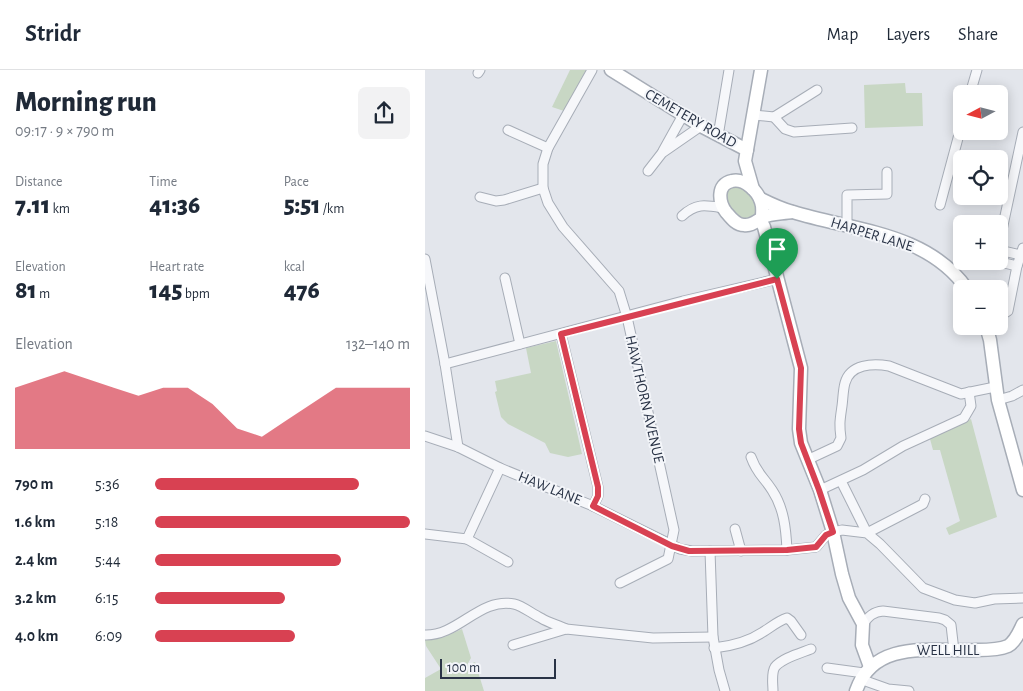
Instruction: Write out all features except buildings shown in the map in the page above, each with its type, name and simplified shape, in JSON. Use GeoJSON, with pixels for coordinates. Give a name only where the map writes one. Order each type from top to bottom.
{"type":"FeatureCollection","features":[{"type":"Feature","properties":{"kind":"street","name":"HAWTHORN AVENUE"},"geometry":{"type":"LineString","coordinates":[[592,70],[548,148],[543,164],[543,188],[548,203],[563,227],[619,291],[627,317],[673,522],[672,546]]}},
{"type":"Feature","properties":{"kind":"street","name":"CEMETERY ROAD"},"geometry":{"type":"LineString","coordinates":[[611,70],[718,136],[746,156]]}},
{"type":"Feature","properties":{"kind":"street"},"geometry":{"type":"LineString","coordinates":[[718,136],[729,70]]}},
{"type":"Feature","properties":{"kind":"street"},"geometry":{"type":"LineString","coordinates":[[705,205],[725,186],[746,156],[761,70]]}},
{"type":"Feature","properties":{"kind":"street"},"geometry":{"type":"LineString","coordinates":[[973,85],[977,70]]}},
{"type":"Feature","properties":{"kind":"street"},"geometry":{"type":"LineString","coordinates":[[774,117],[817,90]]}},
{"type":"Feature","properties":{"kind":"street"},"geometry":{"type":"LineString","coordinates":[[754,114],[774,117],[785,129],[794,132],[852,128]]}},
{"type":"Feature","properties":{"kind":"street"},"geometry":{"type":"LineString","coordinates":[[648,171],[662,153],[683,115]]}},
{"type":"Feature","properties":{"kind":"street"},"geometry":{"type":"LineString","coordinates":[[662,153],[701,126]]}},
{"type":"Feature","properties":{"kind":"street"},"geometry":{"type":"LineString","coordinates":[[508,130],[548,148]]}},
{"type":"Feature","properties":{"kind":"street"},"geometry":{"type":"LineString","coordinates":[[1005,215],[1023,132]]}},
{"type":"Feature","properties":{"kind":"street"},"geometry":{"type":"LineString","coordinates":[[940,205],[958,140]]}},
{"type":"Feature","properties":{"kind":"street"},"geometry":{"type":"LineString","coordinates":[[746,156],[763,209],[761,218],[801,368],[799,429],[801,443],[833,532],[841,574],[863,624],[863,678]]}},
{"type":"Feature","properties":{"kind":"street"},"geometry":{"type":"LineString","coordinates":[[847,225],[847,196],[887,194],[887,172]]}},
{"type":"Feature","properties":{"kind":"street"},"geometry":{"type":"LineString","coordinates":[[757,194],[745,183],[738,181],[725,186],[720,199],[723,208],[732,220],[739,224],[747,225],[761,218]]}},
{"type":"Feature","properties":{"kind":"street"},"geometry":{"type":"LineString","coordinates":[[480,197],[496,201],[504,200],[543,188]]}},
{"type":"Feature","properties":{"kind":"street","name":"HARPER LANE"},"geometry":{"type":"LineString","coordinates":[[757,194],[792,212],[886,236],[921,249],[936,258],[960,280]]}},
{"type":"Feature","properties":{"kind":"street"},"geometry":{"type":"LineString","coordinates":[[682,216],[696,207],[705,205],[723,208]]}},
{"type":"Feature","properties":{"kind":"street","name":"HARPER LANE"},"geometry":{"type":"LineString","coordinates":[[761,218],[792,212]]}},
{"type":"Feature","properties":{"kind":"street"},"geometry":{"type":"LineString","coordinates":[[1008,251],[1022,252],[1017,266],[1008,311]]}},
{"type":"Feature","properties":{"kind":"street"},"geometry":{"type":"LineString","coordinates":[[425,259],[429,305],[445,364],[458,447]]}},
{"type":"Feature","properties":{"kind":"street"},"geometry":{"type":"LineString","coordinates":[[1008,264],[1017,266]]}},
{"type":"Feature","properties":{"kind":"street"},"geometry":{"type":"LineString","coordinates":[[505,278],[520,344]]}},
{"type":"Feature","properties":{"kind":"street"},"geometry":{"type":"LineString","coordinates":[[445,364],[683,301],[777,279]]}},
{"type":"Feature","properties":{"kind":"street"},"geometry":{"type":"LineString","coordinates":[[561,334],[598,487],[598,496],[593,506]]}},
{"type":"Feature","properties":{"kind":"street"},"geometry":{"type":"LineString","coordinates":[[989,335],[995,387],[1019,466],[1023,490]]}},
{"type":"Feature","properties":{"kind":"street"},"geometry":{"type":"LineString","coordinates":[[807,460],[837,446],[841,438],[839,421],[845,381],[851,372],[857,368],[877,364],[889,366],[961,394],[995,387]]}},
{"type":"Feature","properties":{"kind":"street"},"geometry":{"type":"LineString","coordinates":[[998,400],[1013,396],[1023,390]]}},
{"type":"Feature","properties":{"kind":"street"},"geometry":{"type":"LineString","coordinates":[[819,490],[841,481],[903,446],[964,418],[971,406],[969,392]]}},
{"type":"Feature","properties":{"kind":"street","name":"HAW LANE"},"geometry":{"type":"LineString","coordinates":[[425,436],[458,447],[500,468],[593,506],[672,546],[689,551],[787,550],[816,547],[826,535],[833,532]]}},
{"type":"Feature","properties":{"kind":"street"},"geometry":{"type":"LineString","coordinates":[[751,457],[757,471],[773,490],[781,508],[785,524],[787,550]]}},
{"type":"Feature","properties":{"kind":"street"},"geometry":{"type":"LineString","coordinates":[[467,539],[500,468]]}},
{"type":"Feature","properties":{"kind":"street"},"geometry":{"type":"LineString","coordinates":[[841,481],[867,533],[923,588],[955,600],[975,603],[994,599],[1023,598]]}},
{"type":"Feature","properties":{"kind":"street"},"geometry":{"type":"LineString","coordinates":[[833,532],[842,530],[867,533],[923,504],[925,499]]}},
{"type":"Feature","properties":{"kind":"street"},"geometry":{"type":"LineString","coordinates":[[735,529],[741,551]]}},
{"type":"Feature","properties":{"kind":"street"},"geometry":{"type":"LineString","coordinates":[[425,534],[467,539],[508,562]]}},
{"type":"Feature","properties":{"kind":"street"},"geometry":{"type":"LineString","coordinates":[[620,583],[668,559],[672,546]]}},
{"type":"Feature","properties":{"kind":"street"},"geometry":{"type":"LineString","coordinates":[[710,551],[713,637],[725,691]]}},
{"type":"Feature","properties":{"kind":"street"},"geometry":{"type":"LineString","coordinates":[[425,635],[443,633],[486,608],[509,604],[517,605],[543,620],[566,629],[653,638],[713,637]]}},
{"type":"Feature","properties":{"kind":"street"},"geometry":{"type":"LineString","coordinates":[[863,624],[870,615],[883,611],[939,618],[951,625],[954,651]]}},
{"type":"Feature","properties":{"kind":"street"},"geometry":{"type":"LineString","coordinates":[[715,648],[732,646],[749,640],[787,618],[801,635]]}},
{"type":"Feature","properties":{"kind":"street","name":"WELL HILL"},"geometry":{"type":"LineString","coordinates":[[863,678],[883,659],[904,651],[987,650],[1009,645],[1017,637],[1022,626]]}},
{"type":"Feature","properties":{"kind":"street"},"geometry":{"type":"LineString","coordinates":[[513,645],[566,629]]}},
{"type":"Feature","properties":{"kind":"street"},"geometry":{"type":"LineString","coordinates":[[773,691],[775,667],[785,660],[811,649]]}},
{"type":"Feature","properties":{"kind":"street"},"geometry":{"type":"LineString","coordinates":[[827,668],[863,678],[888,689],[909,691]]}},
{"type":"Feature","properties":{"kind":"green space"},"geometry":{"type":"Polygon","coordinates":[[[570,70],[586,70],[564,111],[552,107],[570,70]]]}},
{"type":"Feature","properties":{"kind":"green space"},"geometry":{"type":"Polygon","coordinates":[[[905,83],[906,93],[922,93],[923,126],[865,128],[864,85],[905,83]]]}},
{"type":"Feature","properties":{"kind":"green space"},"geometry":{"type":"Polygon","coordinates":[[[735,185],[748,193],[755,201],[756,216],[746,220],[730,208],[726,199],[727,189],[735,185]]]}},
{"type":"Feature","properties":{"kind":"green space"},"geometry":{"type":"Polygon","coordinates":[[[556,341],[582,454],[568,457],[550,453],[545,443],[508,424],[501,417],[495,392],[497,391],[495,381],[531,373],[526,348],[556,341]]]}},
{"type":"Feature","properties":{"kind":"green space"},"geometry":{"type":"Polygon","coordinates":[[[971,419],[997,517],[949,535],[946,528],[960,521],[940,450],[933,450],[930,439],[971,419]]]}},
{"type":"Feature","properties":{"kind":"green space"},"geometry":{"type":"Polygon","coordinates":[[[462,629],[471,658],[467,665],[475,662],[484,691],[425,691],[425,678],[441,669],[426,646],[425,640],[444,637],[462,629]]]}},
{"type":"Feature","properties":{"kind":"route"},"geometry":{"type":"LineString","coordinates":[[777,279],[801,368],[799,429],[801,443],[833,532],[826,535],[816,547],[787,550],[689,551],[672,546],[593,506],[598,496],[598,487],[561,334],[683,301],[777,279]]}}]}
